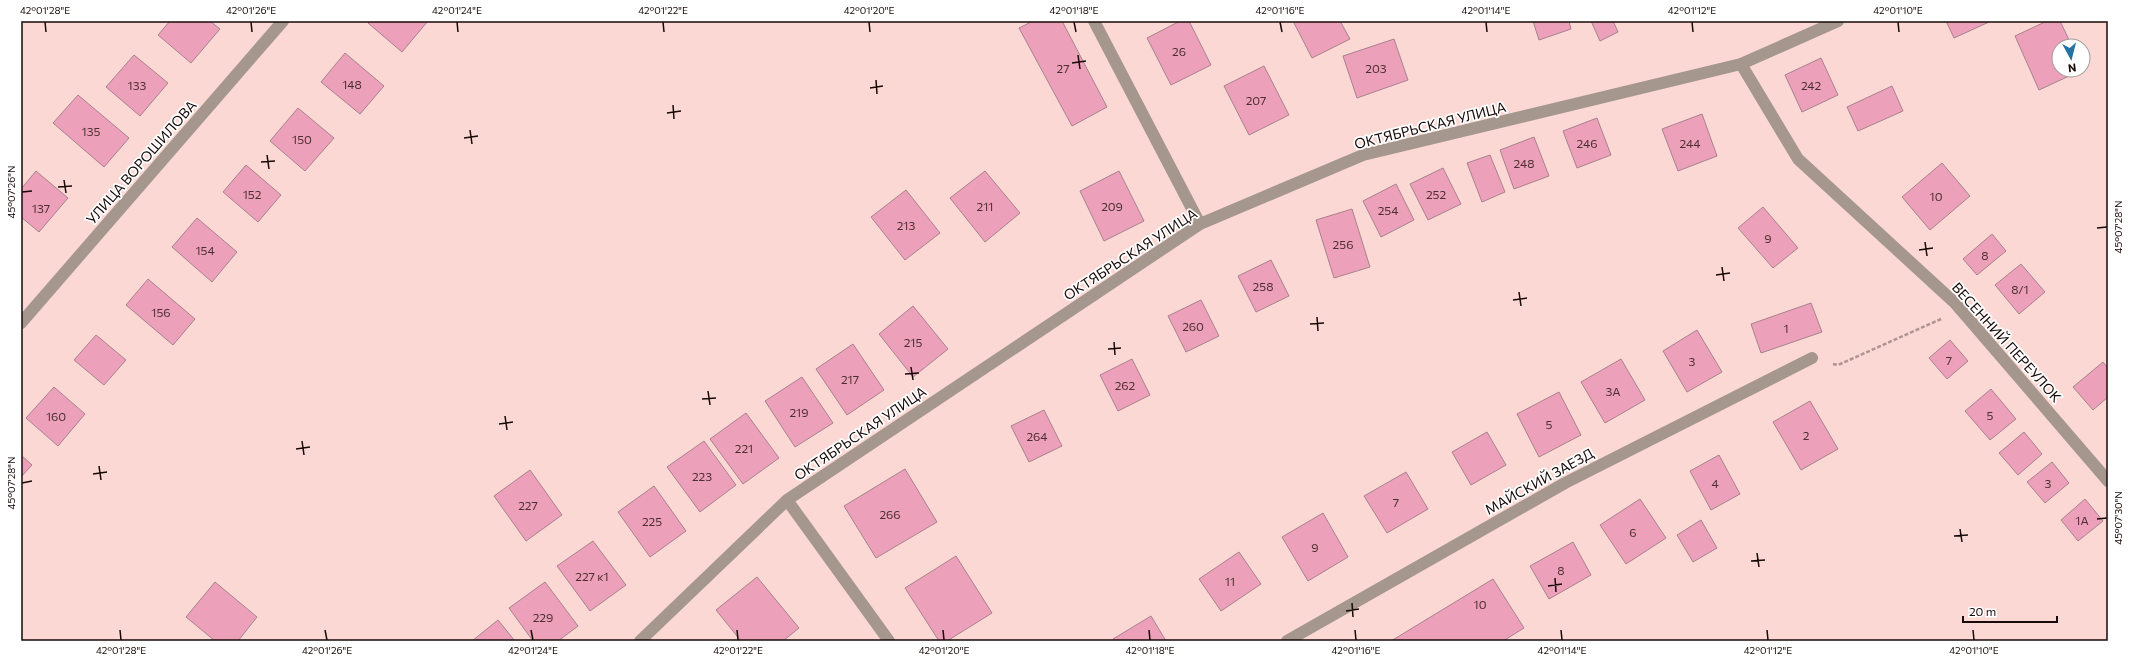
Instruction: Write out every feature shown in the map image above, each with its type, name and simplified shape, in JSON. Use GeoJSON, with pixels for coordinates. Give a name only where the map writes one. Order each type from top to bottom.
{"type":"FeatureCollection","features":[{"type":"Feature","properties":{"kind":"street","name":"УЛИЦА ВОРОШИЛОВА"},"geometry":{"type":"LineString","coordinates":[[21,324],[283,21]]}},
{"type":"Feature","properties":{"kind":"street"},"geometry":{"type":"LineString","coordinates":[[1094,21],[1200,224]]}},
{"type":"Feature","properties":{"kind":"street","name":"ОКТЯБРЬСКАЯ УЛИЦА"},"geometry":{"type":"LineString","coordinates":[[640,641],[787,500],[1200,224],[1363,156],[1741,64],[1838,21]]}},
{"type":"Feature","properties":{"kind":"street","name":"ВЕСЕННИЙ ПЕРЕУЛОК"},"geometry":{"type":"LineString","coordinates":[[1741,64],[1798,159],[1961,310],[2108,481]]}},
{"type":"Feature","properties":{"kind":"street","name":"МАЙСКИЙ ЗАЕЗД"},"geometry":{"type":"LineString","coordinates":[[1286,641],[1564,483],[1812,358]]}},
{"type":"Feature","properties":{"kind":"street"},"geometry":{"type":"LineString","coordinates":[[787,500],[889,641]]}},
{"type":"Feature","properties":{"kind":"path"},"geometry":{"type":"LineString","coordinates":[[1812,358],[1838,365],[1961,310]]}},
{"type":"Feature","properties":{"kind":"building"},"geometry":{"type":"Polygon","coordinates":[[[170,21],[210,21],[220,29],[191,63],[158,35],[170,21]]]}},
{"type":"Feature","properties":{"kind":"building"},"geometry":{"type":"Polygon","coordinates":[[[370,21],[428,21],[402,52],[368,23],[370,21]]]}},
{"type":"Feature","properties":{"kind":"building"},"geometry":{"type":"Polygon","coordinates":[[[1033,21],[1062,21],[1107,107],[1072,126],[1019,28],[1033,21]]]}},
{"type":"Feature","properties":{"kind":"building"},"geometry":{"type":"Polygon","coordinates":[[[1180,21],[1189,21],[1211,65],[1171,85],[1147,38],[1180,21]]]}},
{"type":"Feature","properties":{"kind":"building"},"geometry":{"type":"Polygon","coordinates":[[[1293,21],[1340,21],[1350,39],[1312,58],[1293,21]]]}},
{"type":"Feature","properties":{"kind":"building"},"geometry":{"type":"Polygon","coordinates":[[[1533,21],[1569,21],[1571,29],[1539,40],[1533,21]]]}},
{"type":"Feature","properties":{"kind":"building"},"geometry":{"type":"Polygon","coordinates":[[[1591,21],[1613,21],[1618,32],[1600,41],[1591,21]]]}},
{"type":"Feature","properties":{"kind":"building"},"geometry":{"type":"Polygon","coordinates":[[[1946,21],[1989,21],[1989,22],[1954,38],[1946,21]]]}},
{"type":"Feature","properties":{"kind":"building"},"geometry":{"type":"Polygon","coordinates":[[[2047,21],[2060,21],[2068,38],[2051,38],[2051,78],[2065,78],[2039,90],[2015,36],[2047,21]]]}},
{"type":"Feature","properties":{"kind":"building"},"geometry":{"type":"Polygon","coordinates":[[[1394,39],[1408,80],[1357,98],[1343,56],[1394,39]]]}},
{"type":"Feature","properties":{"kind":"building"},"geometry":{"type":"Polygon","coordinates":[[[345,53],[384,86],[360,114],[321,82],[345,53]]]}},
{"type":"Feature","properties":{"kind":"building"},"geometry":{"type":"Polygon","coordinates":[[[134,55],[168,83],[140,116],[106,87],[134,55]]]}},
{"type":"Feature","properties":{"kind":"building"},"geometry":{"type":"Polygon","coordinates":[[[1821,58],[1838,95],[1802,112],[1785,75],[1821,58]]]}},
{"type":"Feature","properties":{"kind":"building"},"geometry":{"type":"Polygon","coordinates":[[[1264,66],[1289,115],[1249,135],[1224,86],[1264,66]]]}},
{"type":"Feature","properties":{"kind":"building"},"geometry":{"type":"Polygon","coordinates":[[[1892,86],[1903,111],[1858,131],[1847,107],[1892,86]]]}},
{"type":"Feature","properties":{"kind":"building"},"geometry":{"type":"Polygon","coordinates":[[[78,95],[129,138],[104,167],[53,123],[78,95]]]}},
{"type":"Feature","properties":{"kind":"building"},"geometry":{"type":"Polygon","coordinates":[[[298,108],[334,138],[305,171],[270,141],[298,108]]]}},
{"type":"Feature","properties":{"kind":"building"},"geometry":{"type":"Polygon","coordinates":[[[1702,114],[1717,156],[1678,171],[1662,129],[1702,114]]]}},
{"type":"Feature","properties":{"kind":"building"},"geometry":{"type":"Polygon","coordinates":[[[1597,118],[1611,155],[1577,168],[1563,131],[1597,118]]]}},
{"type":"Feature","properties":{"kind":"building"},"geometry":{"type":"Polygon","coordinates":[[[1534,137],[1549,176],[1514,189],[1500,150],[1534,137]]]}},
{"type":"Feature","properties":{"kind":"building"},"geometry":{"type":"Polygon","coordinates":[[[1490,155],[1505,192],[1482,202],[1467,163],[1490,155]]]}},
{"type":"Feature","properties":{"kind":"building"},"geometry":{"type":"Polygon","coordinates":[[[1942,163],[1970,196],[1930,230],[1902,197],[1942,163]]]}},
{"type":"Feature","properties":{"kind":"building"},"geometry":{"type":"Polygon","coordinates":[[[246,165],[281,195],[258,222],[223,192],[246,165]]]}},
{"type":"Feature","properties":{"kind":"building"},"geometry":{"type":"Polygon","coordinates":[[[1443,168],[1461,204],[1428,220],[1410,184],[1443,168]]]}},
{"type":"Feature","properties":{"kind":"building"},"geometry":{"type":"Polygon","coordinates":[[[36,171],[68,198],[39,232],[21,217],[21,189],[36,171]]]}},
{"type":"Feature","properties":{"kind":"building"},"geometry":{"type":"Polygon","coordinates":[[[985,171],[1020,213],[985,242],[950,198],[985,171]]]}},
{"type":"Feature","properties":{"kind":"building"},"geometry":{"type":"Polygon","coordinates":[[[1119,171],[1144,221],[1104,241],[1080,191],[1119,171]]]}},
{"type":"Feature","properties":{"kind":"building"},"geometry":{"type":"Polygon","coordinates":[[[1396,184],[1414,220],[1381,237],[1363,201],[1396,184]]]}},
{"type":"Feature","properties":{"kind":"building"},"geometry":{"type":"Polygon","coordinates":[[[906,190],[940,233],[905,260],[871,217],[906,190]]]}},
{"type":"Feature","properties":{"kind":"building"},"geometry":{"type":"Polygon","coordinates":[[[1763,207],[1798,248],[1773,268],[1738,228],[1763,207]]]}},
{"type":"Feature","properties":{"kind":"building"},"geometry":{"type":"Polygon","coordinates":[[[1352,209],[1370,267],[1334,278],[1316,220],[1352,209]]]}},
{"type":"Feature","properties":{"kind":"building"},"geometry":{"type":"Polygon","coordinates":[[[197,218],[237,252],[212,282],[172,247],[197,218]]]}},
{"type":"Feature","properties":{"kind":"building"},"geometry":{"type":"Polygon","coordinates":[[[1992,234],[2006,251],[1977,275],[1963,259],[1992,234]]]}},
{"type":"Feature","properties":{"kind":"building"},"geometry":{"type":"Polygon","coordinates":[[[1271,260],[1289,296],[1256,312],[1238,276],[1271,260]]]}},
{"type":"Feature","properties":{"kind":"building"},"geometry":{"type":"Polygon","coordinates":[[[2021,264],[2045,292],[2019,314],[1995,285],[2021,264]]]}},
{"type":"Feature","properties":{"kind":"building"},"geometry":{"type":"Polygon","coordinates":[[[148,279],[195,319],[173,345],[126,305],[148,279]]]}},
{"type":"Feature","properties":{"kind":"building"},"geometry":{"type":"Polygon","coordinates":[[[1201,300],[1219,336],[1186,352],[1168,316],[1201,300]]]}},
{"type":"Feature","properties":{"kind":"building"},"geometry":{"type":"Polygon","coordinates":[[[1811,303],[1822,332],[1761,353],[1751,324],[1811,303]]]}},
{"type":"Feature","properties":{"kind":"building"},"geometry":{"type":"Polygon","coordinates":[[[913,306],[948,349],[913,377],[879,334],[913,306]]]}},
{"type":"Feature","properties":{"kind":"building"},"geometry":{"type":"Polygon","coordinates":[[[1697,330],[1722,372],[1687,392],[1663,351],[1697,330]]]}},
{"type":"Feature","properties":{"kind":"building"},"geometry":{"type":"Polygon","coordinates":[[[96,335],[126,360],[104,385],[74,360],[96,335]]]}},
{"type":"Feature","properties":{"kind":"building"},"geometry":{"type":"Polygon","coordinates":[[[1950,340],[1968,361],[1947,379],[1929,358],[1950,340]]]}},
{"type":"Feature","properties":{"kind":"building"},"geometry":{"type":"Polygon","coordinates":[[[853,344],[884,390],[847,415],[816,369],[853,344]]]}},
{"type":"Feature","properties":{"kind":"building"},"geometry":{"type":"Polygon","coordinates":[[[1132,359],[1150,395],[1118,411],[1100,375],[1132,359]]]}},
{"type":"Feature","properties":{"kind":"building"},"geometry":{"type":"Polygon","coordinates":[[[1621,359],[1645,400],[1605,423],[1581,382],[1621,359]]]}},
{"type":"Feature","properties":{"kind":"building"},"geometry":{"type":"Polygon","coordinates":[[[2103,362],[2108,368],[2108,397],[2093,410],[2073,387],[2103,362]]]}},
{"type":"Feature","properties":{"kind":"building"},"geometry":{"type":"Polygon","coordinates":[[[802,377],[833,423],[795,447],[765,401],[802,377]]]}},
{"type":"Feature","properties":{"kind":"building"},"geometry":{"type":"Polygon","coordinates":[[[54,387],[85,414],[58,446],[26,418],[54,387]]]}},
{"type":"Feature","properties":{"kind":"building"},"geometry":{"type":"Polygon","coordinates":[[[1991,389],[2016,419],[1990,440],[1965,411],[1991,389]]]}},
{"type":"Feature","properties":{"kind":"building"},"geometry":{"type":"Polygon","coordinates":[[[1559,392],[1581,435],[1539,457],[1517,414],[1559,392]]]}},
{"type":"Feature","properties":{"kind":"building"},"geometry":{"type":"Polygon","coordinates":[[[1810,401],[1838,449],[1801,470],[1773,422],[1810,401]]]}},
{"type":"Feature","properties":{"kind":"building"},"geometry":{"type":"Polygon","coordinates":[[[1044,410],[1062,446],[1029,462],[1011,426],[1044,410]]]}},
{"type":"Feature","properties":{"kind":"building"},"geometry":{"type":"Polygon","coordinates":[[[746,413],[779,458],[743,484],[710,439],[746,413]]]}},
{"type":"Feature","properties":{"kind":"building"},"geometry":{"type":"Polygon","coordinates":[[[1487,432],[1506,465],[1471,485],[1452,452],[1487,432]]]}},
{"type":"Feature","properties":{"kind":"building"},"geometry":{"type":"Polygon","coordinates":[[[2024,432],[2042,454],[2018,475],[1999,453],[2024,432]]]}},
{"type":"Feature","properties":{"kind":"building"},"geometry":{"type":"Polygon","coordinates":[[[704,441],[736,485],[700,512],[667,467],[704,441]]]}},
{"type":"Feature","properties":{"kind":"building"},"geometry":{"type":"Polygon","coordinates":[[[21,455],[32,465],[21,477],[21,455]]]}},
{"type":"Feature","properties":{"kind":"building"},"geometry":{"type":"Polygon","coordinates":[[[1719,455],[1740,494],[1711,510],[1690,471],[1719,455]]]}},
{"type":"Feature","properties":{"kind":"building"},"geometry":{"type":"Polygon","coordinates":[[[2052,462],[2069,483],[2045,503],[2027,482],[2052,462]]]}},
{"type":"Feature","properties":{"kind":"building"},"geometry":{"type":"Polygon","coordinates":[[[905,469],[937,522],[876,558],[844,506],[905,469]]]}},
{"type":"Feature","properties":{"kind":"building"},"geometry":{"type":"Polygon","coordinates":[[[530,470],[562,515],[526,541],[494,496],[530,470]]]}},
{"type":"Feature","properties":{"kind":"building"},"geometry":{"type":"Polygon","coordinates":[[[1406,472],[1428,509],[1387,533],[1364,496],[1406,472]]]}},
{"type":"Feature","properties":{"kind":"building"},"geometry":{"type":"Polygon","coordinates":[[[654,486],[686,531],[650,557],[618,512],[654,486]]]}},
{"type":"Feature","properties":{"kind":"building"},"geometry":{"type":"Polygon","coordinates":[[[1640,499],[1666,538],[1626,564],[1600,525],[1640,499]]]}},
{"type":"Feature","properties":{"kind":"building"},"geometry":{"type":"Polygon","coordinates":[[[2085,499],[2103,521],[2078,541],[2061,520],[2085,499]]]}},
{"type":"Feature","properties":{"kind":"building"},"geometry":{"type":"Polygon","coordinates":[[[1323,513],[1348,557],[1308,581],[1282,537],[1323,513]]]}},
{"type":"Feature","properties":{"kind":"building"},"geometry":{"type":"Polygon","coordinates":[[[1701,520],[1717,548],[1693,562],[1677,535],[1701,520]]]}},
{"type":"Feature","properties":{"kind":"building"},"geometry":{"type":"Polygon","coordinates":[[[593,541],[626,585],[590,611],[557,566],[593,541]]]}},
{"type":"Feature","properties":{"kind":"building"},"geometry":{"type":"Polygon","coordinates":[[[1573,542],[1591,575],[1549,599],[1530,566],[1573,542]]]}},
{"type":"Feature","properties":{"kind":"building"},"geometry":{"type":"Polygon","coordinates":[[[1239,552],[1261,584],[1221,611],[1199,579],[1239,552]]]}},
{"type":"Feature","properties":{"kind":"building"},"geometry":{"type":"Polygon","coordinates":[[[956,556],[992,613],[947,641],[939,641],[905,588],[956,556]]]}},
{"type":"Feature","properties":{"kind":"building"},"geometry":{"type":"Polygon","coordinates":[[[757,577],[799,628],[783,641],[741,641],[716,610],[757,577]]]}},
{"type":"Feature","properties":{"kind":"building"},"geometry":{"type":"Polygon","coordinates":[[[1493,579],[1524,628],[1503,641],[1391,641],[1493,579]]]}},
{"type":"Feature","properties":{"kind":"building"},"geometry":{"type":"Polygon","coordinates":[[[215,582],[257,617],[238,641],[215,641],[186,617],[215,582]]]}},
{"type":"Feature","properties":{"kind":"building"},"geometry":{"type":"Polygon","coordinates":[[[545,582],[578,626],[558,641],[533,641],[509,608],[545,582]]]}},
{"type":"Feature","properties":{"kind":"building"},"geometry":{"type":"Polygon","coordinates":[[[1151,616],[1166,641],[1114,641],[1113,639],[1151,616]]]}},
{"type":"Feature","properties":{"kind":"building"},"geometry":{"type":"Polygon","coordinates":[[[498,620],[515,641],[472,641],[498,620]]]}}]}
